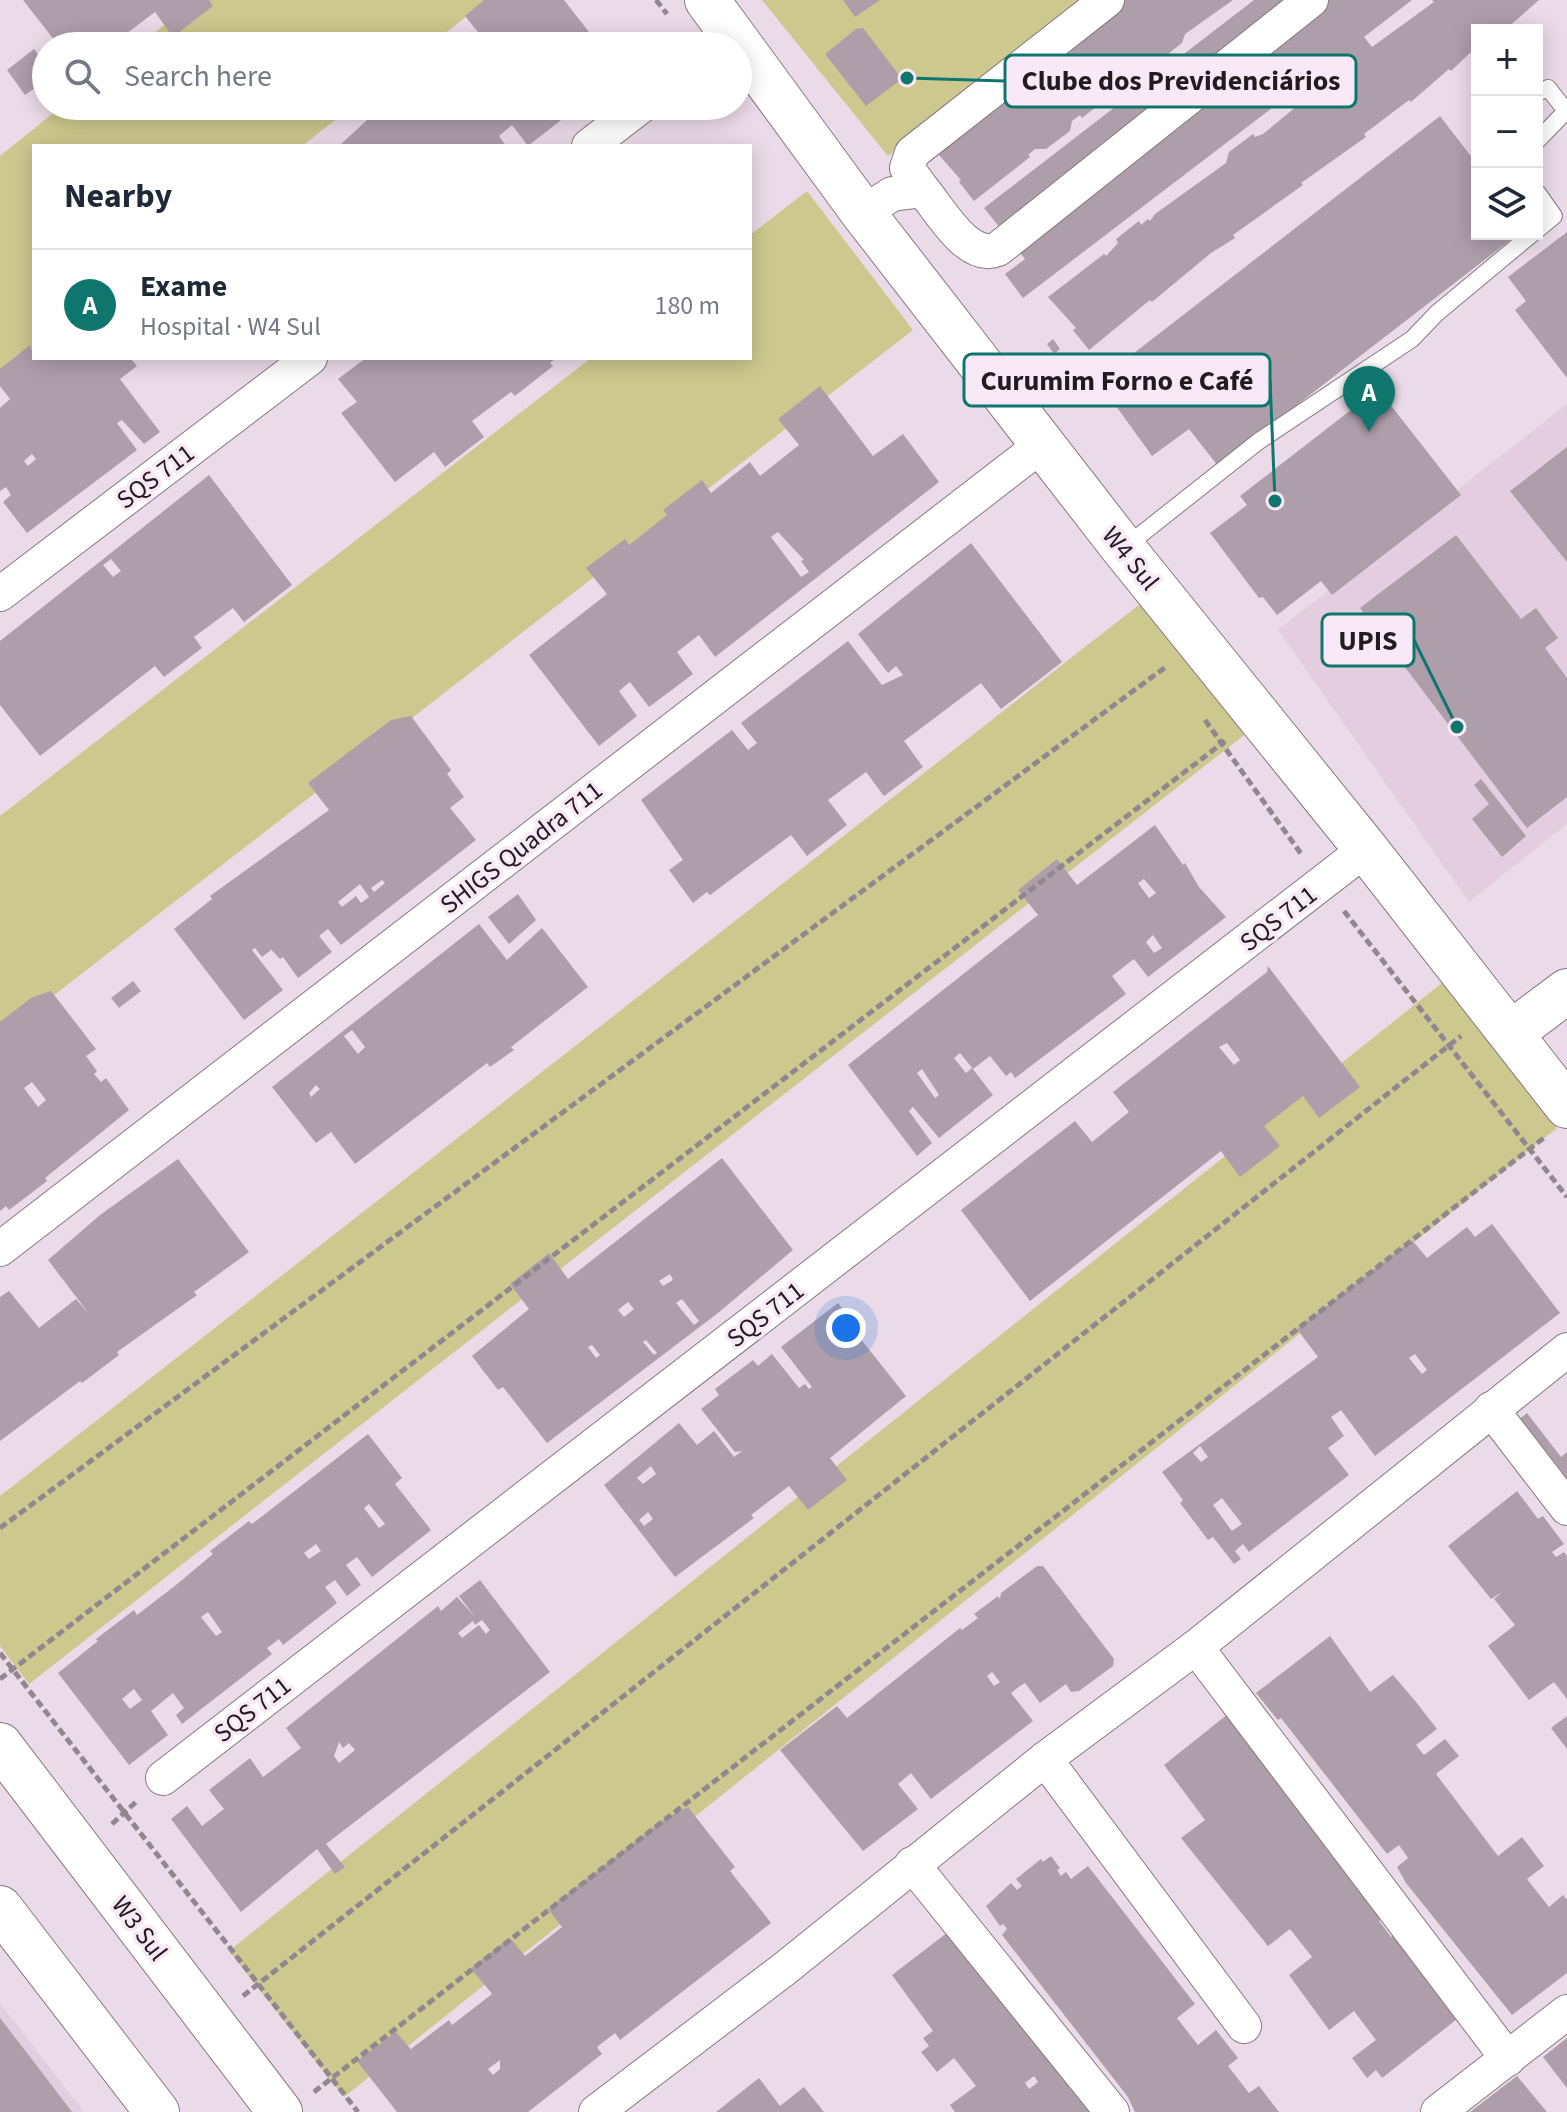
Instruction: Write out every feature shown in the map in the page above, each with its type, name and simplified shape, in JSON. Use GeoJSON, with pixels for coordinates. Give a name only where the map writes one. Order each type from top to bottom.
{"type":"FeatureCollection","features":[{"type":"Feature","properties":{"kind":"main road","name":"W4 Sul"},"geometry":{"type":"LineString","coordinates":[[707,0],[723,32]]}},
{"type":"Feature","properties":{"kind":"main road","name":"W4 Sul"},"geometry":{"type":"LineString","coordinates":[[752,73],[1123,548],[1558,1090]]}},
{"type":"Feature","properties":{"kind":"main road"},"geometry":{"type":"LineString","coordinates":[[1502,1022],[1567,991]]}},
{"type":"Feature","properties":{"kind":"main road","name":"W3 Sul"},"geometry":{"type":"LineString","coordinates":[[0,1745],[211,2021],[295,2103]]}},
{"type":"Feature","properties":{"kind":"main road"},"geometry":{"type":"LineString","coordinates":[[0,1908],[157,2112]]}},
{"type":"Feature","properties":{"kind":"street"},"geometry":{"type":"LineString","coordinates":[[1107,0],[912,153],[907,168],[972,249],[989,253],[998,249],[1311,0]]}},
{"type":"Feature","properties":{"kind":"street"},"geometry":{"type":"LineString","coordinates":[[592,144],[623,120]]}},
{"type":"Feature","properties":{"kind":"street"},"geometry":{"type":"LineString","coordinates":[[863,213],[892,194],[923,190]]}},
{"type":"Feature","properties":{"kind":"street","name":"SQS 711"},"geometry":{"type":"LineString","coordinates":[[0,594],[307,360]]}},
{"type":"Feature","properties":{"kind":"street","name":"SHIGS Quadra 711"},"geometry":{"type":"LineString","coordinates":[[0,1249],[1043,444]]}},
{"type":"Feature","properties":{"kind":"street","name":"SQS 711"},"geometry":{"type":"LineString","coordinates":[[163,1778],[1366,849]]}},
{"type":"Feature","properties":{"kind":"street"},"geometry":{"type":"LineString","coordinates":[[612,2107],[912,1864],[1045,1759],[1196,1647],[1567,1350]]}},
{"type":"Feature","properties":{"kind":"street"},"geometry":{"type":"LineString","coordinates":[[1491,1409],[1567,1508]]}},
{"type":"Feature","properties":{"kind":"street"},"geometry":{"type":"LineString","coordinates":[[1196,1647],[1508,2059]]}},
{"type":"Feature","properties":{"kind":"street"},"geometry":{"type":"LineString","coordinates":[[1045,1759],[1244,2026]]}},
{"type":"Feature","properties":{"kind":"street"},"geometry":{"type":"LineString","coordinates":[[912,1864],[1112,2112]]}},
{"type":"Feature","properties":{"kind":"street"},"geometry":{"type":"LineString","coordinates":[[1438,2112],[1567,2012]]}},
{"type":"Feature","properties":{"kind":"lane"},"geometry":{"type":"LineString","coordinates":[[1543,90],[1548,88],[1553,92],[1566,111],[1543,135]]}},
{"type":"Feature","properties":{"kind":"lane"},"geometry":{"type":"LineString","coordinates":[[1543,197],[1561,212],[1543,226]]}},
{"type":"Feature","properties":{"kind":"lane"},"geometry":{"type":"LineString","coordinates":[[1123,548],[1259,441],[1412,339],[1437,313],[1525,240]]}},
{"type":"Feature","properties":{"kind":"path"},"geometry":{"type":"LineString","coordinates":[[0,1528],[1199,642]]}},
{"type":"Feature","properties":{"kind":"path"},"geometry":{"type":"LineString","coordinates":[[0,1679],[1258,716]]}},
{"type":"Feature","properties":{"kind":"path"},"geometry":{"type":"LineString","coordinates":[[211,2021],[1502,1022]]}},
{"type":"Feature","properties":{"kind":"path"},"geometry":{"type":"LineString","coordinates":[[295,2103],[332,2077],[1558,1090]]}},
{"type":"Feature","properties":{"kind":"path"},"geometry":{"type":"LineString","coordinates":[[0,1653],[358,2112]]}},
{"type":"Feature","properties":{"kind":"path"},"geometry":{"type":"LineString","coordinates":[[82,1852],[163,1778]]}},
{"type":"Feature","properties":{"kind":"shaded area"},"geometry":{"type":"Polygon","coordinates":[[[195,0],[487,0],[447,32],[155,32],[195,0]]]}},
{"type":"Feature","properties":{"kind":"shaded area"},"geometry":{"type":"Polygon","coordinates":[[[762,0],[1092,0],[888,156],[762,0]]]}},
{"type":"Feature","properties":{"kind":"shaded area"},"geometry":{"type":"Polygon","coordinates":[[[45,120],[335,120],[305,144],[32,144],[32,360],[0,385],[0,156],[45,120]]]}},
{"type":"Feature","properties":{"kind":"shaded area"},"geometry":{"type":"Polygon","coordinates":[[[807,191],[913,330],[0,1037],[0,816],[588,360],[752,360],[752,233],[807,191]]]}},
{"type":"Feature","properties":{"kind":"shaded area"},"geometry":{"type":"Polygon","coordinates":[[[1567,404],[1567,824],[1469,902],[1278,630],[1567,404]]]}},
{"type":"Feature","properties":{"kind":"shaded area"},"geometry":{"type":"Polygon","coordinates":[[[1149,597],[1252,729],[29,1684],[0,1646],[0,1496],[1149,597]]]}},
{"type":"Feature","properties":{"kind":"shaded area"},"geometry":{"type":"Polygon","coordinates":[[[1443,982],[1557,1128],[344,2097],[229,1951],[1443,982]]]}},
{"type":"Feature","properties":{"kind":"shaded area"},"geometry":{"type":"Polygon","coordinates":[[[0,2003],[84,2112],[0,2112],[0,2003]]]}},
{"type":"Feature","properties":{"kind":"building"},"geometry":{"type":"Polygon","coordinates":[[[23,0],[209,0],[213,6],[179,32],[169,32],[155,12],[129,32],[48,32],[23,0]]]}},
{"type":"Feature","properties":{"kind":"building"},"geometry":{"type":"Polygon","coordinates":[[[484,0],[564,0],[589,32],[478,32],[465,16],[484,0]]]}},
{"type":"Feature","properties":{"kind":"building"},"geometry":{"type":"Polygon","coordinates":[[[843,0],[880,0],[855,17],[843,0]]]}},
{"type":"Feature","properties":{"kind":"building"},"geometry":{"type":"Polygon","coordinates":[[[1122,0],[1233,0],[1185,34],[1182,43],[1159,61],[1148,62],[1141,68],[1143,70],[1082,118],[1080,115],[1072,121],[1070,131],[1046,149],[1035,149],[1028,155],[1030,157],[974,201],[959,182],[961,180],[932,147],[1122,0]]]}},
{"type":"Feature","properties":{"kind":"building"},"geometry":{"type":"Polygon","coordinates":[[[1254,0],[1412,0],[1364,37],[1372,47],[1434,2],[1432,0],[1539,0],[1512,24],[1471,24],[1471,52],[1451,71],[1449,69],[1411,102],[1409,100],[1364,134],[1366,137],[1233,235],[1235,238],[1211,253],[1089,350],[1073,330],[1076,328],[1048,297],[1104,254],[1106,256],[1118,243],[1116,239],[1139,221],[1141,225],[1148,219],[1150,221],[1155,214],[1226,163],[1229,152],[1253,134],[1255,137],[1263,134],[1321,86],[1314,76],[1023,298],[1005,274],[1025,259],[984,208],[1254,0]]]}},
{"type":"Feature","properties":{"kind":"building"},"geometry":{"type":"Polygon","coordinates":[[[863,28],[902,79],[866,106],[825,54],[856,29],[863,28]]]}},
{"type":"Feature","properties":{"kind":"building"},"geometry":{"type":"Polygon","coordinates":[[[32,51],[32,90],[25,95],[7,70],[32,51]]]}},
{"type":"Feature","properties":{"kind":"building"},"geometry":{"type":"Polygon","coordinates":[[[1440,116],[1471,156],[1471,240],[1510,240],[1218,466],[1189,429],[1152,456],[1098,381],[1440,116]]]}},
{"type":"Feature","properties":{"kind":"building"},"geometry":{"type":"Polygon","coordinates":[[[367,120],[561,120],[531,144],[526,144],[512,125],[499,136],[505,144],[341,144],[367,120]]]}},
{"type":"Feature","properties":{"kind":"building"},"geometry":{"type":"Polygon","coordinates":[[[1567,232],[1567,378],[1515,310],[1526,301],[1508,277],[1567,232]]]}},
{"type":"Feature","properties":{"kind":"building"},"geometry":{"type":"Polygon","coordinates":[[[1053,339],[1060,349],[1054,354],[1047,344],[1053,339]]]}},
{"type":"Feature","properties":{"kind":"building"},"geometry":{"type":"Polygon","coordinates":[[[30,345],[32,360],[132,360],[137,366],[120,379],[160,432],[144,444],[122,420],[117,423],[137,450],[27,533],[3,502],[11,495],[6,487],[0,491],[0,408],[10,399],[0,386],[0,369],[30,345]],[[32,454],[24,461],[28,466],[36,459],[32,454]]]}},
{"type":"Feature","properties":{"kind":"building"},"geometry":{"type":"Polygon","coordinates":[[[363,360],[554,360],[550,363],[553,366],[515,396],[511,392],[472,421],[484,437],[445,467],[434,452],[395,482],[341,413],[357,402],[338,379],[363,360]]]}},
{"type":"Feature","properties":{"kind":"building"},"geometry":{"type":"Polygon","coordinates":[[[820,386],[873,456],[903,434],[939,482],[715,657],[699,635],[677,652],[693,674],[649,707],[630,682],[619,691],[637,716],[599,746],[529,655],[607,594],[586,568],[625,539],[629,545],[667,515],[663,510],[702,480],[711,493],[750,462],[760,476],[799,445],[778,419],[820,386]],[[778,532],[771,537],[801,577],[809,572],[801,561],[804,560],[778,532]]]}},
{"type":"Feature","properties":{"kind":"building"},"geometry":{"type":"Polygon","coordinates":[[[1378,389],[1461,495],[1332,595],[1321,581],[1277,615],[1263,597],[1259,598],[1210,533],[1247,505],[1240,496],[1378,389]]]}},
{"type":"Feature","properties":{"kind":"building"},"geometry":{"type":"Polygon","coordinates":[[[1567,447],[1567,562],[1510,491],[1567,447]]]}},
{"type":"Feature","properties":{"kind":"building"},"geometry":{"type":"Polygon","coordinates":[[[209,475],[292,585],[244,622],[233,608],[194,637],[202,648],[164,677],[155,666],[40,756],[0,705],[0,641],[209,475]],[[111,559],[103,565],[113,577],[121,571],[111,559]]]}},
{"type":"Feature","properties":{"kind":"building"},"geometry":{"type":"Polygon","coordinates":[[[1456,535],[1521,619],[1536,608],[1558,638],[1545,648],[1567,678],[1567,797],[1527,828],[1360,608],[1456,535]]]}},
{"type":"Feature","properties":{"kind":"building"},"geometry":{"type":"Polygon","coordinates":[[[971,543],[1062,662],[1001,709],[981,683],[904,741],[923,767],[884,796],[866,772],[828,800],[847,825],[807,856],[791,835],[710,895],[707,892],[693,903],[669,870],[683,860],[641,800],[732,730],[748,750],[757,743],[741,723],[848,641],[882,685],[903,675],[896,666],[888,673],[858,634],[971,543]]]}},
{"type":"Feature","properties":{"kind":"building"},"geometry":{"type":"Polygon","coordinates":[[[411,716],[451,770],[447,774],[464,797],[450,808],[476,840],[341,945],[328,929],[319,936],[332,952],[298,978],[283,957],[280,959],[263,941],[271,950],[262,957],[255,948],[252,950],[283,990],[244,1020],[174,929],[212,899],[210,896],[329,810],[308,783],[391,720],[411,716]],[[382,880],[371,888],[374,892],[385,883],[382,880]],[[360,884],[338,902],[342,907],[356,896],[361,903],[369,897],[360,884]]]}},
{"type":"Feature","properties":{"kind":"building"},"geometry":{"type":"Polygon","coordinates":[[[1481,779],[1526,836],[1502,857],[1472,819],[1489,804],[1474,785],[1481,779]]]}},
{"type":"Feature","properties":{"kind":"building"},"geometry":{"type":"Polygon","coordinates":[[[1155,825],[1183,865],[1185,863],[1199,887],[1226,917],[1148,977],[1134,959],[1112,976],[1126,994],[1015,1078],[1011,1072],[1006,1076],[990,1056],[973,1069],[960,1053],[954,1058],[966,1073],[972,1068],[993,1095],[939,1138],[913,1107],[909,1111],[932,1143],[917,1156],[848,1065],[1038,915],[1018,890],[1057,859],[1077,885],[1155,825]],[[1144,879],[1138,883],[1149,898],[1156,893],[1144,879]],[[1153,935],[1146,942],[1154,953],[1162,948],[1153,935]],[[922,1069],[917,1073],[935,1098],[939,1095],[922,1069]]]}},
{"type":"Feature","properties":{"kind":"building"},"geometry":{"type":"Polygon","coordinates":[[[518,894],[536,920],[509,944],[488,917],[518,894]]]}},
{"type":"Feature","properties":{"kind":"building"},"geometry":{"type":"Polygon","coordinates":[[[479,924],[507,960],[542,928],[588,987],[511,1047],[514,1050],[490,1067],[487,1063],[355,1164],[331,1132],[316,1143],[272,1087],[479,924]],[[352,1030],[344,1036],[358,1054],[365,1047],[352,1030]],[[316,1085],[309,1093],[311,1097],[320,1089],[316,1085]]]}},
{"type":"Feature","properties":{"kind":"building"},"geometry":{"type":"Polygon","coordinates":[[[1268,966],[1360,1087],[1319,1118],[1303,1096],[1264,1126],[1280,1146],[1240,1177],[1221,1151],[1030,1301],[961,1210],[1075,1121],[1092,1142],[1129,1112],[1113,1092],[1267,972],[1268,966]],[[1227,1043],[1219,1047],[1234,1065],[1240,1060],[1227,1043]]]}},
{"type":"Feature","properties":{"kind":"building"},"geometry":{"type":"Polygon","coordinates":[[[133,981],[141,991],[119,1008],[111,998],[133,981]]]}},
{"type":"Feature","properties":{"kind":"building"},"geometry":{"type":"Polygon","coordinates":[[[51,991],[96,1049],[86,1056],[97,1071],[94,1074],[101,1082],[106,1078],[129,1110],[45,1178],[47,1181],[9,1210],[6,1206],[0,1211],[0,1022],[31,998],[51,991]],[[32,1082],[24,1088],[38,1107],[46,1100],[32,1082]]]}},
{"type":"Feature","properties":{"kind":"building"},"geometry":{"type":"Polygon","coordinates":[[[722,1158],[793,1250],[718,1313],[547,1443],[503,1387],[498,1390],[472,1356],[529,1309],[510,1284],[549,1253],[568,1279],[722,1158]],[[670,1274],[659,1281],[663,1286],[673,1280],[670,1274]],[[682,1299],[676,1303],[694,1325],[699,1321],[682,1299]],[[628,1302],[618,1310],[624,1317],[634,1309],[628,1302]],[[646,1340],[643,1342],[654,1355],[657,1353],[646,1340]],[[592,1345],[588,1347],[596,1358],[600,1355],[592,1345]]]}},
{"type":"Feature","properties":{"kind":"building"},"geometry":{"type":"Polygon","coordinates":[[[178,1159],[249,1252],[194,1292],[197,1295],[117,1352],[119,1355],[0,1441],[0,1297],[9,1291],[39,1328],[76,1299],[90,1315],[48,1260],[100,1215],[178,1159]]]}},
{"type":"Feature","properties":{"kind":"building"},"geometry":{"type":"Polygon","coordinates":[[[1492,1224],[1560,1313],[1375,1456],[1341,1410],[1331,1417],[1344,1436],[1328,1448],[1349,1475],[1249,1552],[1243,1544],[1235,1551],[1241,1559],[1234,1564],[1213,1537],[1208,1540],[1180,1503],[1183,1500],[1162,1472],[1318,1357],[1297,1329],[1412,1240],[1427,1258],[1467,1227],[1475,1237],[1492,1224]],[[1415,1354],[1409,1358],[1422,1374],[1427,1370],[1415,1354]],[[1200,1446],[1193,1453],[1201,1462],[1208,1457],[1200,1446]],[[1222,1498],[1213,1505],[1232,1531],[1242,1524],[1222,1498]]]}},
{"type":"Feature","properties":{"kind":"building"},"geometry":{"type":"Polygon","coordinates":[[[838,1303],[860,1330],[856,1333],[906,1396],[830,1458],[847,1480],[808,1510],[789,1486],[751,1515],[754,1518],[675,1577],[604,1485],[679,1423],[697,1445],[714,1431],[734,1457],[742,1451],[735,1452],[701,1409],[719,1395],[715,1389],[753,1360],[758,1366],[772,1354],[799,1388],[805,1384],[809,1389],[812,1387],[781,1347],[838,1303]],[[651,1466],[637,1478],[643,1484],[656,1474],[651,1466]],[[648,1512],[639,1520],[644,1526],[653,1519],[648,1512]]]}},
{"type":"Feature","properties":{"kind":"building"},"geometry":{"type":"Polygon","coordinates":[[[1527,1413],[1561,1457],[1567,1452],[1567,1503],[1512,1425],[1527,1413]]]}},
{"type":"Feature","properties":{"kind":"building"},"geometry":{"type":"Polygon","coordinates":[[[368,1434],[402,1478],[395,1484],[431,1530],[372,1577],[357,1557],[346,1565],[361,1585],[347,1596],[335,1580],[325,1587],[337,1603],[283,1645],[279,1639],[267,1648],[272,1654],[182,1724],[176,1715],[184,1708],[173,1693],[151,1711],[168,1735],[129,1765],[58,1673],[134,1610],[137,1615],[176,1585],[213,1554],[210,1551],[249,1521],[252,1524],[368,1434]],[[369,1504],[364,1508],[379,1528],[385,1524],[369,1504]],[[316,1544],[304,1553],[309,1559],[321,1551],[316,1544]],[[208,1612],[201,1617],[216,1636],[222,1632],[208,1612]],[[134,1689],[122,1699],[130,1709],[142,1700],[134,1689]]]}},
{"type":"Feature","properties":{"kind":"building"},"geometry":{"type":"Polygon","coordinates":[[[1517,1491],[1538,1519],[1543,1516],[1564,1544],[1552,1552],[1556,1557],[1564,1552],[1567,1556],[1567,1699],[1554,1682],[1529,1700],[1488,1646],[1515,1625],[1494,1599],[1502,1592],[1491,1599],[1448,1546],[1517,1491]]]}},
{"type":"Feature","properties":{"kind":"building"},"geometry":{"type":"Polygon","coordinates":[[[1037,1566],[1043,1566],[1114,1659],[1113,1666],[1079,1691],[1071,1692],[1066,1684],[1040,1703],[1025,1683],[1020,1686],[1011,1693],[1033,1721],[931,1799],[911,1773],[898,1784],[918,1809],[863,1851],[780,1750],[837,1706],[847,1718],[960,1628],[962,1630],[978,1618],[974,1614],[998,1596],[1000,1599],[1001,1593],[1037,1566]],[[992,1672],[987,1676],[994,1686],[1000,1682],[992,1672]]]}},
{"type":"Feature","properties":{"kind":"building"},"geometry":{"type":"Polygon","coordinates":[[[480,1580],[550,1672],[326,1844],[345,1867],[335,1874],[317,1849],[241,1912],[171,1819],[187,1806],[202,1826],[224,1809],[209,1790],[250,1758],[263,1777],[301,1748],[286,1728],[438,1606],[441,1611],[457,1597],[475,1617],[459,1596],[480,1580]],[[482,1620],[475,1625],[473,1621],[458,1633],[462,1638],[479,1625],[486,1634],[490,1630],[482,1620]],[[339,1742],[334,1756],[339,1763],[355,1750],[349,1743],[343,1748],[339,1742]]]}},
{"type":"Feature","properties":{"kind":"building"},"geometry":{"type":"Polygon","coordinates":[[[1330,1636],[1370,1692],[1393,1675],[1416,1702],[1437,1729],[1416,1745],[1424,1755],[1445,1739],[1459,1756],[1436,1774],[1498,1856],[1522,1837],[1544,1866],[1527,1879],[1549,1907],[1563,1895],[1567,1900],[1567,1973],[1512,2015],[1406,1883],[1397,1867],[1408,1858],[1399,1845],[1387,1854],[1281,1718],[1278,1720],[1256,1693],[1330,1636]]]}},
{"type":"Feature","properties":{"kind":"building"},"geometry":{"type":"Polygon","coordinates":[[[1233,1710],[1388,1914],[1379,1921],[1391,1937],[1400,1930],[1466,2012],[1382,2078],[1376,2070],[1367,2078],[1352,2058],[1376,2040],[1354,2011],[1329,2030],[1289,1975],[1312,1957],[1290,1929],[1268,1946],[1181,1838],[1205,1820],[1164,1765],[1233,1710]]]}},
{"type":"Feature","properties":{"kind":"building"},"geometry":{"type":"Polygon","coordinates":[[[1567,1716],[1567,1749],[1551,1728],[1567,1716]]]}},
{"type":"Feature","properties":{"kind":"building"},"geometry":{"type":"Polygon","coordinates":[[[688,1807],[735,1867],[730,1871],[771,1923],[620,2040],[615,2033],[597,2047],[602,2054],[528,2112],[397,2112],[357,2061],[396,2032],[415,2054],[411,2049],[449,2020],[452,2025],[492,1994],[471,1968],[510,1938],[525,1956],[562,1927],[548,1909],[666,1818],[688,1807]],[[500,2060],[488,2069],[493,2075],[500,2069],[500,2060]]]}},
{"type":"Feature","properties":{"kind":"building"},"geometry":{"type":"Polygon","coordinates":[[[1051,1856],[1060,1868],[1057,1870],[1061,1876],[1066,1872],[1071,1879],[1088,1866],[1195,2004],[1177,2018],[1198,2045],[1216,2030],[1238,2058],[1228,2066],[1249,2093],[1259,2086],[1279,2112],[1135,2112],[1128,2097],[1002,1935],[1007,1929],[1003,1924],[1000,1926],[986,1906],[1011,1883],[1017,1890],[1022,1886],[1016,1879],[1041,1859],[1043,1862],[1051,1856]]]}},
{"type":"Feature","properties":{"kind":"building"},"geometry":{"type":"Polygon","coordinates":[[[956,1926],[1095,2112],[955,2112],[950,2105],[976,2086],[954,2058],[937,2072],[921,2052],[929,2046],[923,2038],[933,2031],[892,1975],[956,1926]],[[1034,2076],[1025,2083],[1029,2089],[1038,2082],[1034,2076]]]}},
{"type":"Feature","properties":{"kind":"building"},"geometry":{"type":"Polygon","coordinates":[[[0,2018],[34,2062],[72,2112],[0,2112],[0,2018]]]}},
{"type":"Feature","properties":{"kind":"building"},"geometry":{"type":"Polygon","coordinates":[[[1567,2038],[1567,2088],[1543,2057],[1567,2038]]]}},
{"type":"Feature","properties":{"kind":"building"},"geometry":{"type":"Polygon","coordinates":[[[1517,2076],[1547,2112],[1470,2112],[1517,2076]]]}},
{"type":"Feature","properties":{"kind":"building"},"geometry":{"type":"Polygon","coordinates":[[[759,2078],[780,2106],[804,2087],[824,2112],[716,2112],[759,2078]]]}},
{"type":"Feature","properties":{"kind":"place","name":"Clube dos Previdenciários"},"geometry":{"type":"Point","coordinates":[907,78]}},
{"type":"Feature","properties":{"kind":"place","name":"Exame"},"geometry":{"type":"Point","coordinates":[1369,432]}},
{"type":"Feature","properties":{"kind":"place","name":"Curumim Forno e Café"},"geometry":{"type":"Point","coordinates":[1275,501]}},
{"type":"Feature","properties":{"kind":"place","name":"UPIS"},"geometry":{"type":"Point","coordinates":[1457,727]}}]}
